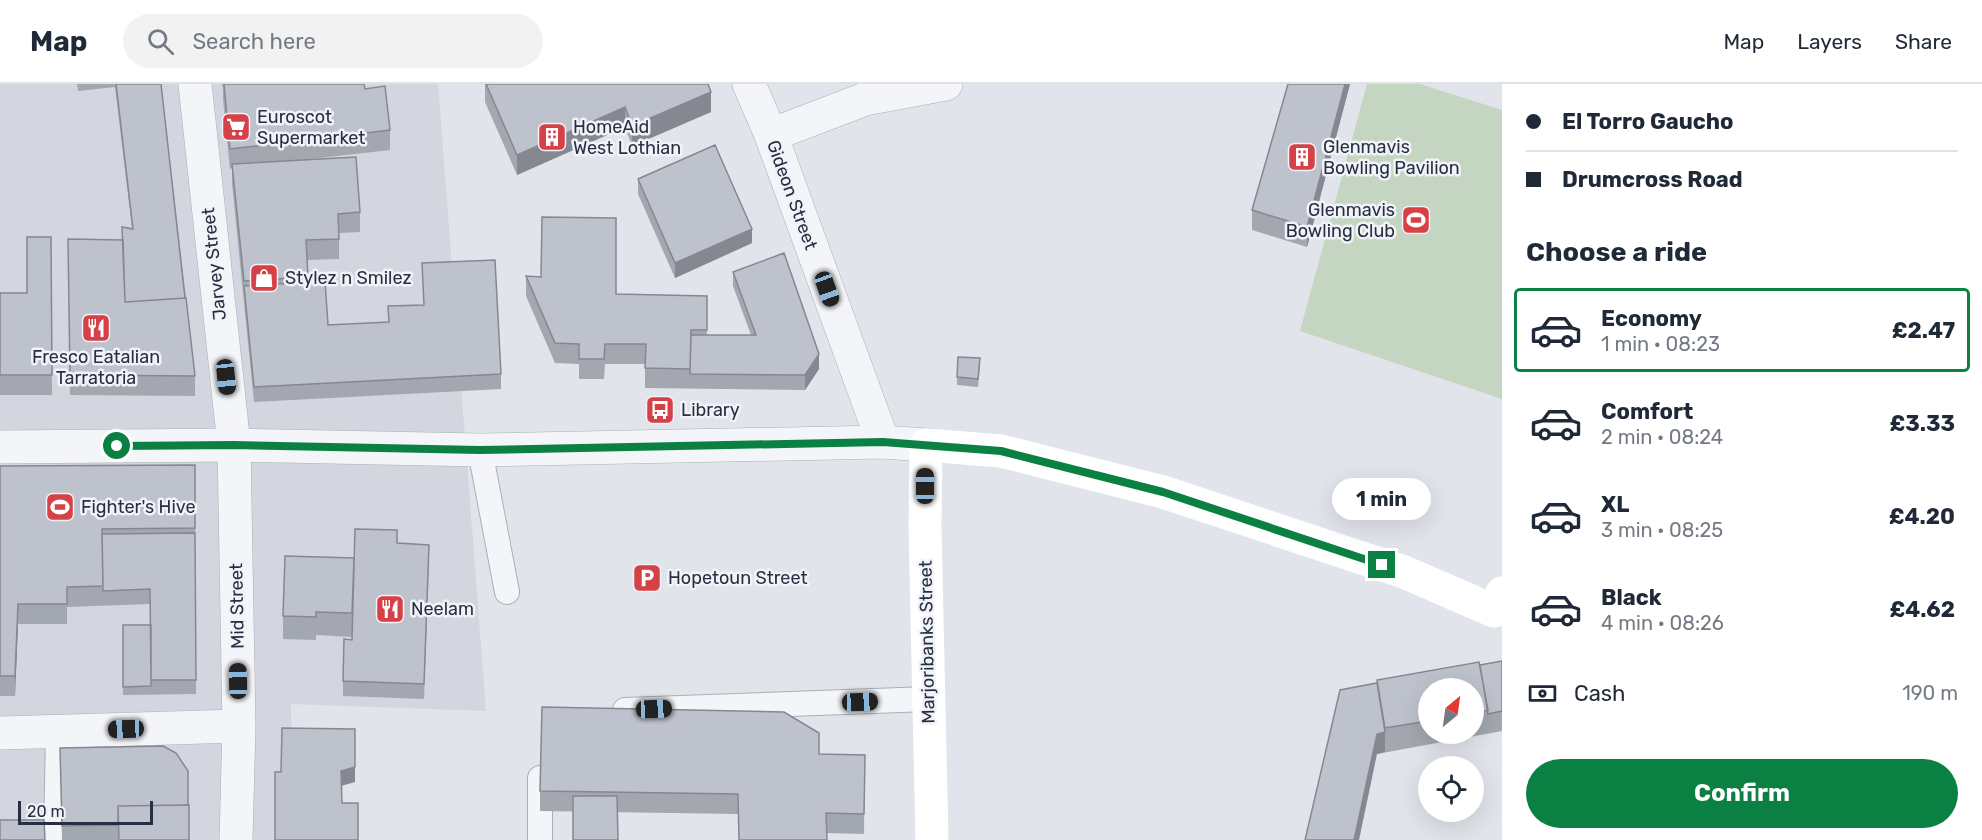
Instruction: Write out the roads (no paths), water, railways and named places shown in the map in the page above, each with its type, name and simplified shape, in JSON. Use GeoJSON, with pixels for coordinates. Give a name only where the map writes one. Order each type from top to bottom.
{"type":"FeatureCollection","features":[{"type":"Feature","properties":{"kind":"main road"},"geometry":{"type":"LineString","coordinates":[[926,445],[1001,451],[1163,492],[1404,572],[1499,607]]}},
{"type":"Feature","properties":{"kind":"main road","name":"Marjoribanks Street"},"geometry":{"type":"LineString","coordinates":[[926,445],[924,527],[932,840]]}},
{"type":"Feature","properties":{"kind":"street","name":"Jarvey Street"},"geometry":{"type":"LineString","coordinates":[[195,84],[234,445]]}},
{"type":"Feature","properties":{"kind":"street","name":"Gideon Street"},"geometry":{"type":"LineString","coordinates":[[749,84],[771,135],[883,442]]}},
{"type":"Feature","properties":{"kind":"street"},"geometry":{"type":"LineString","coordinates":[[771,135],[865,99],[946,84]]}},
{"type":"Feature","properties":{"kind":"street"},"geometry":{"type":"LineString","coordinates":[[0,447],[234,445],[480,450],[883,442],[926,445]]}},
{"type":"Feature","properties":{"kind":"street","name":"Mid Street"},"geometry":{"type":"LineString","coordinates":[[234,445],[239,726],[236,840]]}},
{"type":"Feature","properties":{"kind":"street"},"geometry":{"type":"LineString","coordinates":[[0,733],[239,726]]}},
{"type":"Feature","properties":{"kind":"lane"},"geometry":{"type":"LineString","coordinates":[[480,450],[507,592]]}},
{"type":"Feature","properties":{"kind":"lane"},"geometry":{"type":"LineString","coordinates":[[598,711],[929,699]]}},
{"type":"Feature","properties":{"kind":"lane"},"geometry":{"type":"LineString","coordinates":[[57,840],[58,731]]}},
{"type":"Feature","properties":{"kind":"lane"},"geometry":{"type":"LineString","coordinates":[[540,840],[541,759]]}},
{"type":"Feature","properties":{"kind":"place","name":"Euroscot Supermarket"},"geometry":{"type":"Point","coordinates":[236,127]}},
{"type":"Feature","properties":{"kind":"place","name":"HomeAid West Lothian"},"geometry":{"type":"Point","coordinates":[552,137]}},
{"type":"Feature","properties":{"kind":"place","name":"Glenmavis Bowling Pavilion"},"geometry":{"type":"Point","coordinates":[1302,157]}},
{"type":"Feature","properties":{"kind":"place","name":"Glenmavis Bowling Club"},"geometry":{"type":"Point","coordinates":[1416,220]}},
{"type":"Feature","properties":{"kind":"place","name":"Stylez n Smilez"},"geometry":{"type":"Point","coordinates":[264,278]}},
{"type":"Feature","properties":{"kind":"place","name":"Fresco Eatalian Tarratoria"},"geometry":{"type":"Point","coordinates":[96,328]}},
{"type":"Feature","properties":{"kind":"place","name":"Library"},"geometry":{"type":"Point","coordinates":[660,410]}},
{"type":"Feature","properties":{"kind":"place","name":"Fighter's Hive"},"geometry":{"type":"Point","coordinates":[60,507]}},
{"type":"Feature","properties":{"kind":"place","name":"Hopetoun Street"},"geometry":{"type":"Point","coordinates":[647,578]}},
{"type":"Feature","properties":{"kind":"place","name":"Neelam"},"geometry":{"type":"Point","coordinates":[390,609]}}]}
